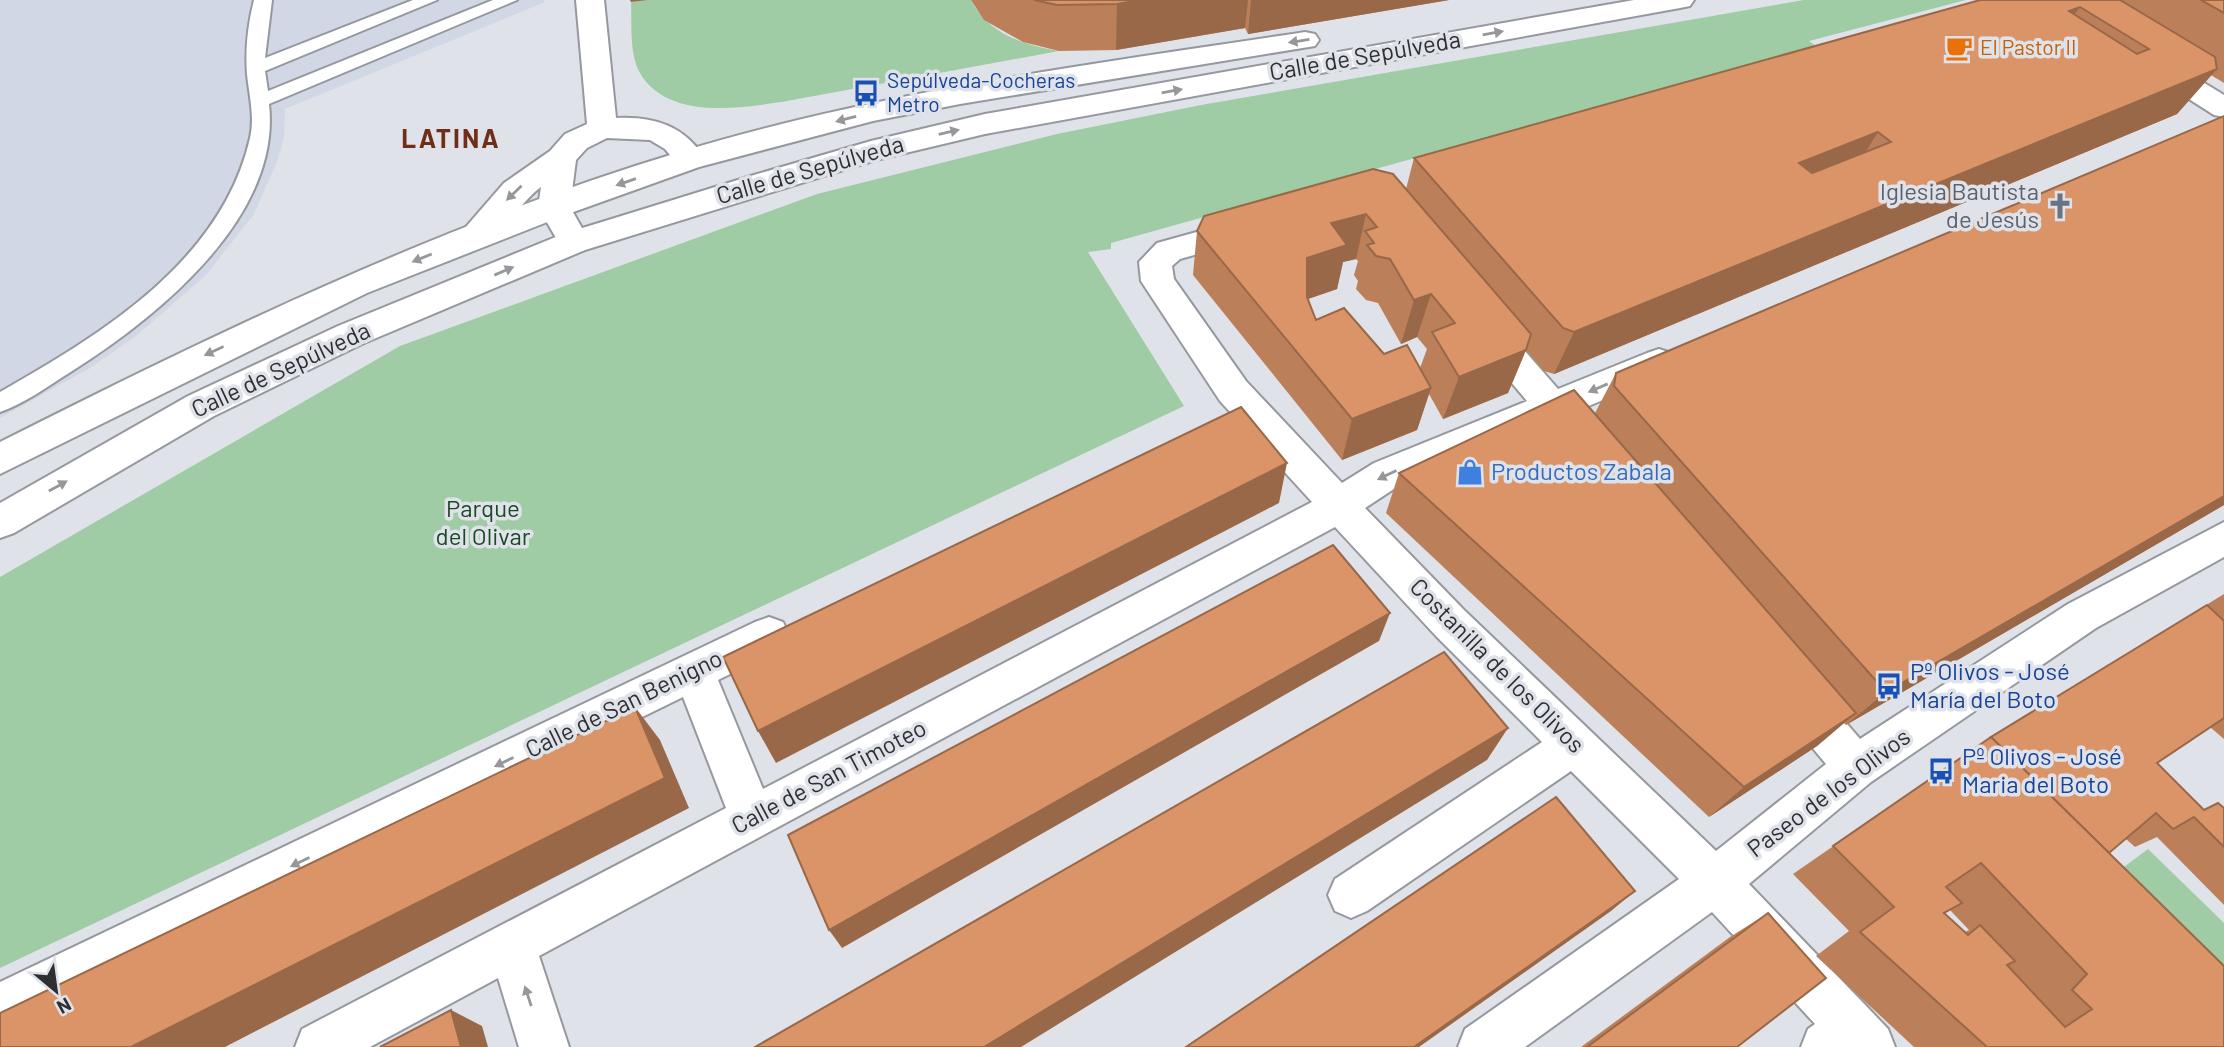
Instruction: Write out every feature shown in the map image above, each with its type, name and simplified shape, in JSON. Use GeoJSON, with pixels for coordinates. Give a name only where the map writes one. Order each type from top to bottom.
{"type":"FeatureCollection","features":[{"type":"Feature","properties":{"kind":"street"},"geometry":{"type":"LineString","coordinates":[[590,0],[602,129]]}},
{"type":"Feature","properties":{"kind":"street","name":"Calle de Sepúlveda"},"geometry":{"type":"LineString","coordinates":[[0,459],[148,383],[355,285],[554,206],[690,159],[873,112],[960,95],[1560,0]]}},
{"type":"Feature","properties":{"kind":"street","name":"Calle de Sepúlveda"},"geometry":{"type":"LineString","coordinates":[[0,522],[201,406],[350,335],[574,242],[871,150],[985,124],[1680,0]]}},
{"type":"Feature","properties":{"kind":"street"},"geometry":{"type":"LineString","coordinates":[[2126,47],[2224,108]]}},
{"type":"Feature","properties":{"kind":"street"},"geometry":{"type":"LineString","coordinates":[[476,236],[515,190],[561,158],[576,141],[602,129],[630,127],[658,131],[676,142],[698,174],[693,183],[678,191],[595,219],[574,242],[554,206],[561,158]]}},
{"type":"Feature","properties":{"kind":"street","name":"Costanilla de los Olivos"},"geometry":{"type":"LineString","coordinates":[[1270,223],[1169,251],[1155,261],[1158,281],[1233,391],[1450,623],[1715,882],[1850,1040]]}},
{"type":"Feature","properties":{"kind":"street"},"geometry":{"type":"LineString","coordinates":[[1462,301],[1588,450]]}},
{"type":"Feature","properties":{"kind":"street","name":"Calle de San Timoteo"},"geometry":{"type":"LineString","coordinates":[[320,1047],[1338,505],[1387,474],[1553,408],[1692,348]]}},
{"type":"Feature","properties":{"kind":"street"},"geometry":{"type":"LineString","coordinates":[[1211,430],[1254,411]]}},
{"type":"Feature","properties":{"kind":"street","name":"Paseo de los Olivos"},"geometry":{"type":"LineString","coordinates":[[1483,1047],[1715,882],[1856,767],[2082,616],[2224,538]]}},
{"type":"Feature","properties":{"kind":"street","name":"Calle de San Benigno"},"geometry":{"type":"LineString","coordinates":[[0,1008],[807,617]]}},
{"type":"Feature","properties":{"kind":"street"},"geometry":{"type":"LineString","coordinates":[[693,670],[751,817]]}},
{"type":"Feature","properties":{"kind":"street"},"geometry":{"type":"LineString","coordinates":[[1776,672],[1856,767]]}},
{"type":"Feature","properties":{"kind":"street"},"geometry":{"type":"LineString","coordinates":[[1351,895],[1575,744]]}},
{"type":"Feature","properties":{"kind":"street"},"geometry":{"type":"LineString","coordinates":[[512,945],[544,1047]]}},
{"type":"Feature","properties":{"kind":"lane"},"geometry":{"type":"LineString","coordinates":[[0,403],[82,355],[186,271],[227,218],[243,186],[260,137],[256,68],[261,7],[277,0]]}},
{"type":"Feature","properties":{"kind":"lane"},"geometry":{"type":"LineString","coordinates":[[256,68],[428,0]]}},
{"type":"Feature","properties":{"kind":"lane"},"geometry":{"type":"LineString","coordinates":[[260,101],[508,0]]}},
{"type":"Feature","properties":{"kind":"shaded area"},"geometry":{"type":"Polygon","coordinates":[[[0,0],[545,2],[285,109],[284,137],[278,159],[254,214],[206,275],[136,336],[90,368],[0,418],[0,0]]]}},
{"type":"Feature","properties":{"kind":"green space"},"geometry":{"type":"Polygon","coordinates":[[[971,0],[987,21],[1008,36],[1059,51],[787,101],[707,108],[668,99],[653,88],[640,73],[633,48],[631,2],[971,0]]]}},
{"type":"Feature","properties":{"kind":"green space","name":"Parque del Olivar"},"geometry":{"type":"Polygon","coordinates":[[[1804,0],[1966,0],[1809,41],[1816,46],[1111,243],[1111,249],[1088,252],[1184,406],[0,968],[0,577],[400,346],[817,194],[1057,134],[1201,105],[1804,0]]]}},
{"type":"Feature","properties":{"kind":"green space"},"geometry":{"type":"Polygon","coordinates":[[[2148,849],[2224,923],[2224,1015],[2089,893],[2148,849]]]}},
{"type":"Feature","properties":{"kind":"building"},"geometry":{"type":"Polygon","coordinates":[[[1034,0],[1141,0],[1117,4],[1057,5],[1034,0]]]}},
{"type":"Feature","properties":{"kind":"building"},"geometry":{"type":"Polygon","coordinates":[[[1980,0],[2120,0],[2215,57],[2217,69],[1574,332],[1563,328],[1414,158],[1980,0]],[[2080,7],[2069,11],[2137,54],[2149,49],[2080,7]],[[1878,132],[1799,163],[1812,173],[1891,142],[1878,132]]]}},
{"type":"Feature","properties":{"kind":"building"},"geometry":{"type":"Polygon","coordinates":[[[2201,0],[2224,0],[2224,13],[2201,0]]]}},
{"type":"Feature","properties":{"kind":"building"},"geometry":{"type":"Polygon","coordinates":[[[2224,116],[2224,496],[1886,692],[1614,386],[1616,373],[2224,116]]]}},
{"type":"Feature","properties":{"kind":"building"},"geometry":{"type":"Polygon","coordinates":[[[1373,169],[1393,174],[1531,334],[1526,350],[1459,377],[1432,332],[1455,323],[1431,294],[1414,300],[1390,259],[1376,256],[1367,245],[1374,243],[1365,231],[1377,227],[1366,214],[1331,223],[1347,245],[1307,258],[1307,297],[1316,320],[1344,308],[1384,354],[1407,345],[1431,388],[1352,419],[1197,231],[1204,216],[1373,169]]]}},
{"type":"Feature","properties":{"kind":"building"},"geometry":{"type":"Polygon","coordinates":[[[1574,390],[1856,713],[1744,787],[1399,473],[1574,390]]]}},
{"type":"Feature","properties":{"kind":"building"},"geometry":{"type":"Polygon","coordinates":[[[1241,407],[1287,463],[758,731],[723,657],[1241,407]]]}},
{"type":"Feature","properties":{"kind":"building"},"geometry":{"type":"Polygon","coordinates":[[[1333,545],[1390,613],[829,930],[788,835],[1333,545]]]}},
{"type":"Feature","properties":{"kind":"building"},"geometry":{"type":"Polygon","coordinates":[[[2207,605],[2224,621],[2224,718],[2157,763],[2204,810],[2218,803],[2224,808],[2224,847],[2194,817],[2173,829],[2156,813],[2109,853],[1991,737],[2207,605]]]}},
{"type":"Feature","properties":{"kind":"building"},"geometry":{"type":"Polygon","coordinates":[[[1444,652],[1508,728],[984,1047],[755,1047],[1444,652]]]}},
{"type":"Feature","properties":{"kind":"building"},"geometry":{"type":"Polygon","coordinates":[[[635,707],[665,778],[131,1047],[0,1047],[0,1013],[635,707]]]}},
{"type":"Feature","properties":{"kind":"building"},"geometry":{"type":"Polygon","coordinates":[[[1991,737],[2224,966],[2224,1047],[1987,1047],[1860,932],[1894,907],[1833,846],[1991,737]],[[1981,863],[1946,887],[1962,903],[1944,913],[1968,935],[1980,925],[2015,961],[2007,965],[2065,1027],[2092,1009],[2072,990],[2087,974],[1981,863]]]}},
{"type":"Feature","properties":{"kind":"building"},"geometry":{"type":"Polygon","coordinates":[[[1556,797],[1635,891],[1414,1047],[1186,1047],[1556,797]]]}},
{"type":"Feature","properties":{"kind":"building"},"geometry":{"type":"Polygon","coordinates":[[[1768,913],[1826,978],[1737,1047],[1587,1047],[1768,913]]]}},
{"type":"Feature","properties":{"kind":"building"},"geometry":{"type":"Polygon","coordinates":[[[451,1010],[461,1047],[380,1047],[451,1010]]]}},
{"type":"Feature","properties":{"kind":"place","name":"El Pastor II"},"geometry":{"type":"Point","coordinates":[1959,48]}},
{"type":"Feature","properties":{"kind":"place","name":"Sepúlveda-Cocheras Metro"},"geometry":{"type":"Point","coordinates":[866,93]}},
{"type":"Feature","properties":{"kind":"place","name":"Iglesia Bautista de Jesús"},"geometry":{"type":"Point","coordinates":[2060,206]}},
{"type":"Feature","properties":{"kind":"place","name":"Productos Zabala"},"geometry":{"type":"Point","coordinates":[1470,472]}},
{"type":"Feature","properties":{"kind":"place","name":"Pº Olivos - José María del Boto"},"geometry":{"type":"Point","coordinates":[1889,686]}},
{"type":"Feature","properties":{"kind":"place","name":"Pº Olivos - José Maria del Boto"},"geometry":{"type":"Point","coordinates":[1941,771]}},
{"type":"Feature","properties":{"kind":"district","name":"LATINA"},"geometry":{"type":"Point","coordinates":[451,139]}}]}
